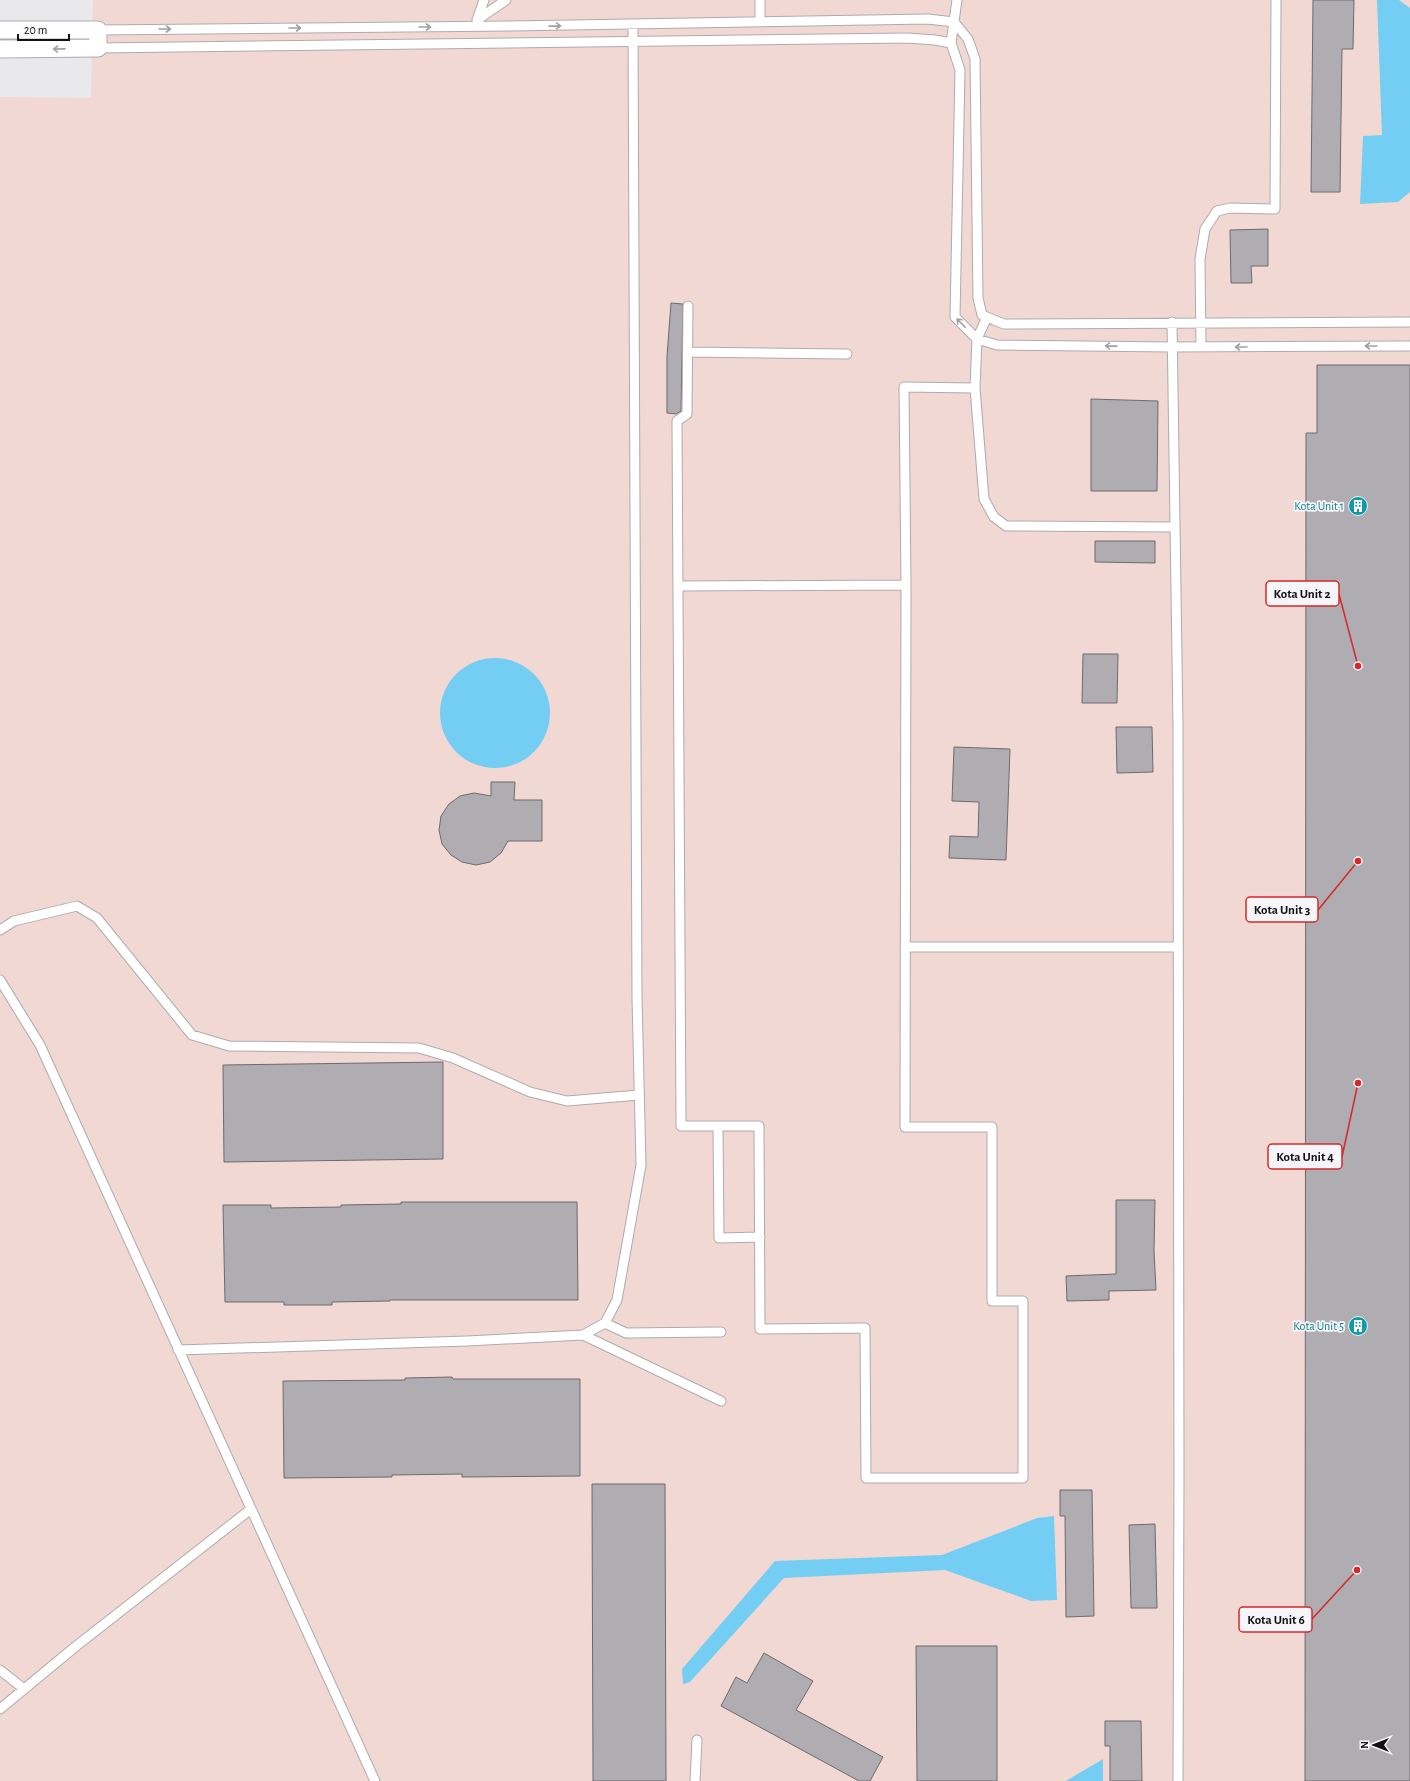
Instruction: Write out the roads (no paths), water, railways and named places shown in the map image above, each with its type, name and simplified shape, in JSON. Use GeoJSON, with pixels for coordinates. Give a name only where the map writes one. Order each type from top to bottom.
{"type":"FeatureCollection","features":[{"type":"Feature","properties":{"kind":"street"},"geometry":{"type":"LineString","coordinates":[[0,30],[98,30],[98,48],[0,49]]}},
{"type":"Feature","properties":{"kind":"lane"},"geometry":{"type":"LineString","coordinates":[[476,23],[484,0]]}},
{"type":"Feature","properties":{"kind":"lane"},"geometry":{"type":"LineString","coordinates":[[476,23],[506,0]]}},
{"type":"Feature","properties":{"kind":"lane"},"geometry":{"type":"LineString","coordinates":[[760,0],[760,22]]}},
{"type":"Feature","properties":{"kind":"lane"},"geometry":{"type":"LineString","coordinates":[[957,0],[951,43],[960,70],[955,317],[977,339],[997,345],[1172,347],[1410,346]]}},
{"type":"Feature","properties":{"kind":"lane"},"geometry":{"type":"LineString","coordinates":[[1201,347],[1200,259],[1205,229],[1218,211],[1230,208],[1275,209],[1276,0]]}},
{"type":"Feature","properties":{"kind":"lane"},"geometry":{"type":"LineString","coordinates":[[98,30],[476,23],[633,24],[928,19],[954,22],[968,39],[975,59],[978,298],[982,315],[1004,324],[1410,322]]}},
{"type":"Feature","properties":{"kind":"lane"},"geometry":{"type":"LineString","coordinates":[[178,1350],[468,1341],[583,1335],[605,1323],[617,1300],[641,1166],[637,997],[633,24]]}},
{"type":"Feature","properties":{"kind":"lane"},"geometry":{"type":"LineString","coordinates":[[98,48],[907,38],[951,43]]}},
{"type":"Feature","properties":{"kind":"lane"},"geometry":{"type":"LineString","coordinates":[[688,306],[687,414],[677,421],[681,1126],[759,1126],[760,1329],[865,1328],[866,1478],[1023,1478],[1023,1302],[992,1302],[992,1127],[905,1127],[906,585],[904,387],[975,388]]}},
{"type":"Feature","properties":{"kind":"lane"},"geometry":{"type":"LineString","coordinates":[[987,317],[977,339],[975,388],[984,499],[994,517],[1006,526],[1175,527]]}},
{"type":"Feature","properties":{"kind":"lane"},"geometry":{"type":"LineString","coordinates":[[1172,322],[1178,947],[1178,1781]]}},
{"type":"Feature","properties":{"kind":"lane"},"geometry":{"type":"LineString","coordinates":[[688,352],[847,354]]}},
{"type":"Feature","properties":{"kind":"lane"},"geometry":{"type":"LineString","coordinates":[[678,586],[906,585]]}},
{"type":"Feature","properties":{"kind":"lane"},"geometry":{"type":"LineString","coordinates":[[0,930],[14,921],[77,906],[97,918],[192,1035],[229,1046],[419,1048],[453,1058],[530,1092],[567,1101],[639,1095]]}},
{"type":"Feature","properties":{"kind":"lane"},"geometry":{"type":"LineString","coordinates":[[905,947],[1178,947]]}},
{"type":"Feature","properties":{"kind":"lane"},"geometry":{"type":"LineString","coordinates":[[0,980],[40,1045],[375,1781]]}},
{"type":"Feature","properties":{"kind":"lane"},"geometry":{"type":"LineString","coordinates":[[718,1126],[719,1238],[760,1238]]}},
{"type":"Feature","properties":{"kind":"lane"},"geometry":{"type":"LineString","coordinates":[[605,1323],[626,1333],[721,1332]]}},
{"type":"Feature","properties":{"kind":"lane"},"geometry":{"type":"LineString","coordinates":[[583,1335],[721,1401]]}},
{"type":"Feature","properties":{"kind":"lane"},"geometry":{"type":"LineString","coordinates":[[0,1709],[75,1647],[251,1509]]}},
{"type":"Feature","properties":{"kind":"lane"},"geometry":{"type":"LineString","coordinates":[[0,1670],[24,1689]]}},
{"type":"Feature","properties":{"kind":"lane"},"geometry":{"type":"LineString","coordinates":[[695,1781],[697,1740]]}},
{"type":"Feature","properties":{"kind":"water"},"geometry":{"type":"Polygon","coordinates":[[[1377,0],[1399,0],[1410,8],[1410,192],[1398,202],[1360,204],[1363,136],[1382,135],[1377,0]]]}},
{"type":"Feature","properties":{"kind":"water"},"geometry":{"type":"Polygon","coordinates":[[[495,658],[516,662],[534,674],[546,692],[550,713],[546,734],[534,752],[516,764],[495,768],[474,764],[456,752],[444,734],[440,713],[444,692],[456,674],[474,662],[495,658]]]}},
{"type":"Feature","properties":{"kind":"water"},"geometry":{"type":"Polygon","coordinates":[[[1054,1516],[1057,1600],[1031,1601],[945,1570],[784,1578],[690,1682],[683,1684],[682,1669],[775,1561],[942,1555],[1037,1518],[1054,1516]]]}},
{"type":"Feature","properties":{"kind":"water"},"geometry":{"type":"Polygon","coordinates":[[[1103,1759],[1103,1781],[1066,1781],[1103,1759]]]}},
{"type":"Feature","properties":{"kind":"place","name":"Kota Unit 1"},"geometry":{"type":"Point","coordinates":[1358,506]}},
{"type":"Feature","properties":{"kind":"place","name":"Kota Unit 2"},"geometry":{"type":"Point","coordinates":[1358,666]}},
{"type":"Feature","properties":{"kind":"place","name":"Kota Unit 3"},"geometry":{"type":"Point","coordinates":[1358,861]}},
{"type":"Feature","properties":{"kind":"place","name":"Kota Unit 4"},"geometry":{"type":"Point","coordinates":[1358,1083]}},
{"type":"Feature","properties":{"kind":"place","name":"Kota Unit 5"},"geometry":{"type":"Point","coordinates":[1358,1326]}},
{"type":"Feature","properties":{"kind":"place","name":"Kota Unit 6"},"geometry":{"type":"Point","coordinates":[1357,1570]}}]}
